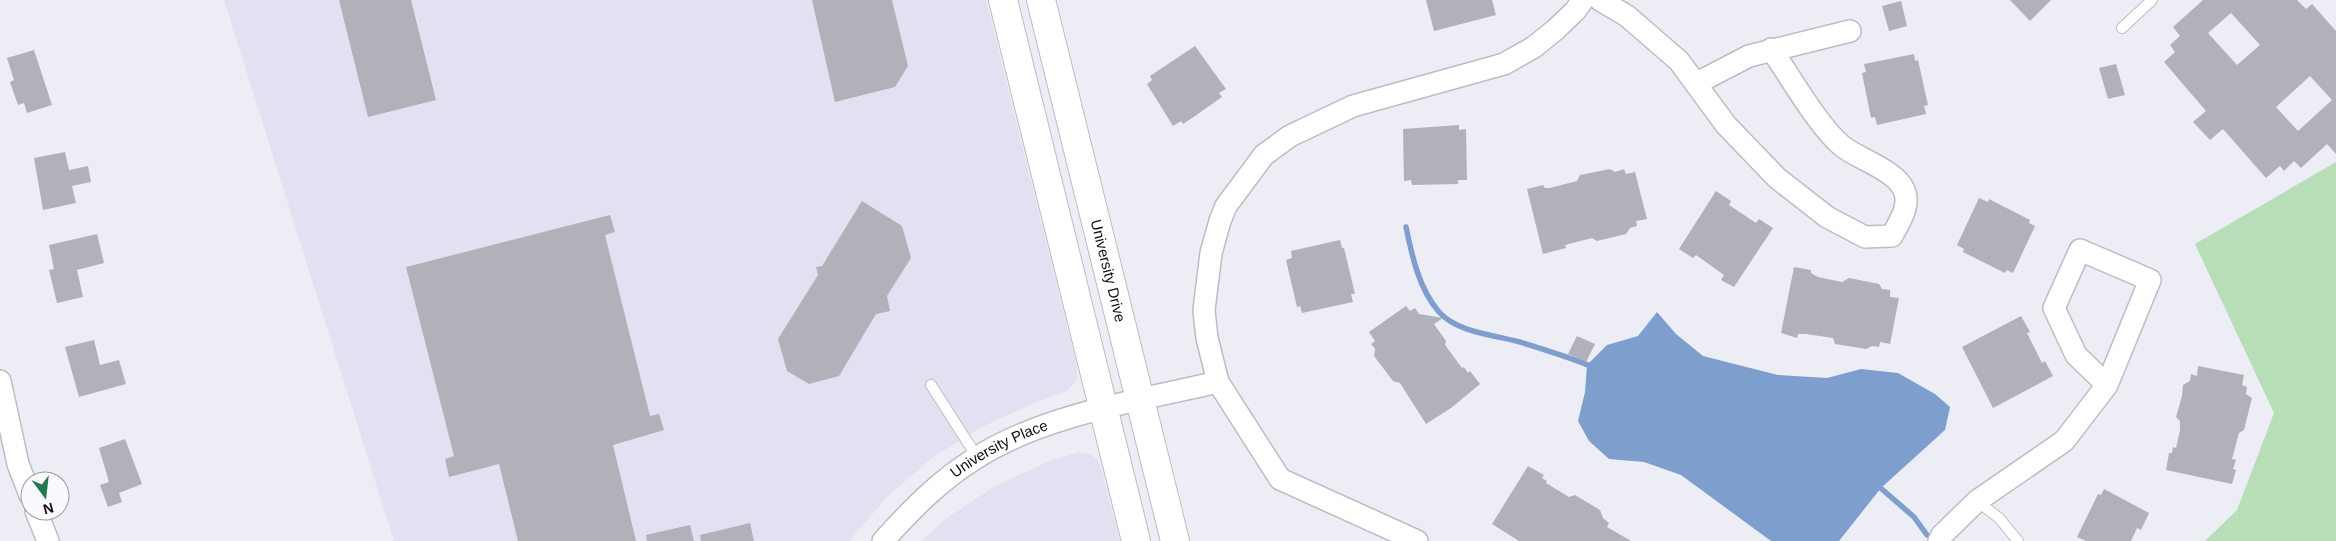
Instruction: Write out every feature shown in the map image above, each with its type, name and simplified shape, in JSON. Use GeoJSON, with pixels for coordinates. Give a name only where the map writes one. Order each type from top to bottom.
{"type":"FeatureCollection","features":[{"type":"Feature","properties":{"kind":"main road"},"geometry":{"type":"LineString","coordinates":[[1003,0],[1136,541]]}},
{"type":"Feature","properties":{"kind":"main road","name":"University Drive"},"geometry":{"type":"LineString","coordinates":[[1041,0],[1175,541]]}},
{"type":"Feature","properties":{"kind":"street"},"geometry":{"type":"LineString","coordinates":[[1417,541],[1280,479],[1218,382],[1207,338],[1204,310],[1211,252],[1226,206],[1264,155],[1290,136],[1353,106],[1504,64],[1541,42],[1575,11],[1583,0]]}},
{"type":"Feature","properties":{"kind":"street"},"geometry":{"type":"LineString","coordinates":[[1600,0],[1627,16],[1679,61],[1726,125],[1777,178],[1827,217],[1865,237],[1892,236],[1907,205],[1904,189],[1893,177],[1842,146],[1825,127],[1771,49]]}},
{"type":"Feature","properties":{"kind":"street"},"geometry":{"type":"LineString","coordinates":[[1697,83],[1748,56],[1850,31]]}},
{"type":"Feature","properties":{"kind":"street"},"geometry":{"type":"LineString","coordinates":[[1939,541],[1942,535],[1977,500],[2064,441],[2107,385],[2150,280],[2080,250],[2054,308],[2076,355],[2107,385]]}},
{"type":"Feature","properties":{"kind":"street"},"geometry":{"type":"LineString","coordinates":[[0,381],[21,471]]}},
{"type":"Feature","properties":{"kind":"street","name":"University Place"},"geometry":{"type":"LineString","coordinates":[[883,541],[916,506],[957,471],[977,457],[1028,432],[1140,400],[1218,382]]}},
{"type":"Feature","properties":{"kind":"street"},"geometry":{"type":"LineString","coordinates":[[40,521],[48,541]]}},
{"type":"Feature","properties":{"kind":"lane"},"geometry":{"type":"LineString","coordinates":[[2122,28],[2152,0]]}},
{"type":"Feature","properties":{"kind":"lane"},"geometry":{"type":"LineString","coordinates":[[931,385],[977,457]]}},
{"type":"Feature","properties":{"kind":"lane"},"geometry":{"type":"LineString","coordinates":[[1977,500],[2000,518],[2018,541]]}},
{"type":"Feature","properties":{"kind":"shaded area"},"geometry":{"type":"Polygon","coordinates":[[[224,0],[986,0],[1077,367],[1077,378],[1073,385],[1065,392],[1034,403],[982,427],[932,458],[888,496],[849,541],[394,541],[224,0]]]}},
{"type":"Feature","properties":{"kind":"shaded area"},"geometry":{"type":"Polygon","coordinates":[[[1078,452],[1092,455],[1099,462],[1120,541],[921,541],[947,518],[995,486],[1047,462],[1078,452]]]}},
{"type":"Feature","properties":{"kind":"green space"},"geometry":{"type":"Polygon","coordinates":[[[2336,162],[2336,541],[2205,541],[2237,510],[2274,413],[2195,244],[2336,162]]]}},
{"type":"Feature","properties":{"kind":"water"},"geometry":{"type":"Polygon","coordinates":[[[1657,312],[1676,334],[1703,356],[1778,375],[1827,378],[1861,369],[1898,373],[1935,394],[1950,407],[1945,430],[1881,488],[1839,541],[1771,541],[1681,475],[1644,462],[1609,459],[1589,441],[1578,421],[1585,392],[1587,365],[1607,345],[1638,336],[1657,312]]]}},
{"type":"Feature","properties":{"kind":"building"},"geometry":{"type":"Polygon","coordinates":[[[339,0],[411,0],[436,100],[368,117],[339,0]]]}},
{"type":"Feature","properties":{"kind":"building"},"geometry":{"type":"Polygon","coordinates":[[[812,0],[892,0],[908,66],[895,87],[835,102],[812,0]]]}},
{"type":"Feature","properties":{"kind":"building"},"geometry":{"type":"Polygon","coordinates":[[[1426,0],[1492,0],[1496,15],[1434,31],[1426,0]]]}},
{"type":"Feature","properties":{"kind":"building"},"geometry":{"type":"Polygon","coordinates":[[[2010,0],[2051,0],[2030,21],[2010,0]]]}},
{"type":"Feature","properties":{"kind":"building"},"geometry":{"type":"Polygon","coordinates":[[[2203,0],[2297,0],[2306,9],[2312,4],[2336,31],[2336,154],[2327,144],[2301,168],[2294,161],[2284,171],[2280,166],[2266,178],[2223,129],[2210,140],[2193,122],[2206,111],[2164,62],[2175,52],[2170,45],[2180,36],[2173,27],[2203,0]],[[2231,13],[2208,33],[2237,65],[2260,45],[2231,13]],[[2310,76],[2276,107],[2298,131],[2332,100],[2310,76]]]}},
{"type":"Feature","properties":{"kind":"building"},"geometry":{"type":"Polygon","coordinates":[[[1901,1],[1907,26],[1889,31],[1882,6],[1901,1]]]}},
{"type":"Feature","properties":{"kind":"building"},"geometry":{"type":"Polygon","coordinates":[[[1195,46],[1226,89],[1219,93],[1222,97],[1195,116],[1183,124],[1181,121],[1173,126],[1147,84],[1152,80],[1150,76],[1195,46]]]}},
{"type":"Feature","properties":{"kind":"building"},"geometry":{"type":"Polygon","coordinates":[[[34,50],[52,105],[27,113],[24,103],[18,105],[10,82],[14,80],[7,58],[34,50]]]}},
{"type":"Feature","properties":{"kind":"building"},"geometry":{"type":"Polygon","coordinates":[[[1914,54],[1915,61],[1918,60],[1928,105],[1924,106],[1926,114],[1877,125],[1875,117],[1871,118],[1862,73],[1866,72],[1864,64],[1914,54]]]}},
{"type":"Feature","properties":{"kind":"building"},"geometry":{"type":"Polygon","coordinates":[[[2116,64],[2125,95],[2108,99],[2099,68],[2116,64]]]}},
{"type":"Feature","properties":{"kind":"building"},"geometry":{"type":"Polygon","coordinates":[[[1459,125],[1459,130],[1466,129],[1467,180],[1458,180],[1458,184],[1412,185],[1411,180],[1404,181],[1403,129],[1459,125]]]}},
{"type":"Feature","properties":{"kind":"building"},"geometry":{"type":"Polygon","coordinates":[[[65,152],[69,170],[88,166],[91,182],[72,186],[76,203],[43,210],[34,158],[65,152]]]}},
{"type":"Feature","properties":{"kind":"building"},"geometry":{"type":"Polygon","coordinates":[[[1610,169],[1615,172],[1624,169],[1626,174],[1635,172],[1647,219],[1636,221],[1637,226],[1630,228],[1626,234],[1597,241],[1592,238],[1565,245],[1566,248],[1543,254],[1527,189],[1543,185],[1545,188],[1550,188],[1577,181],[1580,175],[1610,169]]]}},
{"type":"Feature","properties":{"kind":"building"},"geometry":{"type":"Polygon","coordinates":[[[1716,191],[1731,201],[1729,205],[1756,223],[1759,219],[1773,228],[1734,287],[1721,280],[1724,275],[1696,255],[1693,258],[1679,249],[1716,191]]]}},
{"type":"Feature","properties":{"kind":"building"},"geometry":{"type":"Polygon","coordinates":[[[1979,198],[1988,202],[1989,199],[2030,220],[2029,223],[2035,226],[2013,273],[2007,270],[2005,273],[1963,252],[1964,249],[1957,245],[1979,198]]]}},
{"type":"Feature","properties":{"kind":"building"},"geometry":{"type":"Polygon","coordinates":[[[862,201],[902,226],[911,258],[887,296],[890,311],[876,314],[839,376],[809,384],[787,371],[778,339],[818,275],[816,267],[822,266],[862,201]]]}},
{"type":"Feature","properties":{"kind":"building"},"geometry":{"type":"Polygon","coordinates":[[[610,215],[615,232],[605,235],[650,416],[659,414],[664,430],[613,445],[636,541],[518,541],[499,464],[449,477],[445,459],[454,456],[406,267],[610,215]]]}},
{"type":"Feature","properties":{"kind":"building"},"geometry":{"type":"Polygon","coordinates":[[[97,234],[104,263],[77,270],[83,297],[57,303],[49,270],[54,269],[49,245],[97,234]]]}},
{"type":"Feature","properties":{"kind":"building"},"geometry":{"type":"Polygon","coordinates":[[[1340,240],[1342,248],[1344,248],[1355,294],[1351,294],[1353,302],[1302,313],[1300,306],[1297,307],[1286,260],[1292,258],[1291,251],[1340,240]]]}},
{"type":"Feature","properties":{"kind":"building"},"geometry":{"type":"Polygon","coordinates":[[[1794,267],[1811,270],[1811,273],[1818,277],[1842,282],[1849,278],[1879,284],[1882,289],[1890,290],[1890,297],[1899,298],[1890,344],[1880,342],[1879,347],[1872,346],[1866,349],[1835,344],[1833,338],[1798,334],[1797,338],[1781,333],[1794,267]]]}},
{"type":"Feature","properties":{"kind":"building"},"geometry":{"type":"Polygon","coordinates":[[[1406,306],[1410,311],[1415,308],[1419,314],[1443,318],[1434,324],[1446,341],[1445,345],[1462,368],[1464,367],[1468,373],[1470,371],[1480,384],[1451,408],[1426,424],[1400,383],[1393,381],[1374,356],[1375,349],[1371,344],[1375,341],[1369,332],[1406,306]]]}},
{"type":"Feature","properties":{"kind":"building"},"geometry":{"type":"Polygon","coordinates":[[[2021,316],[2030,332],[2027,333],[2042,363],[2045,361],[2053,376],[1993,408],[1962,347],[2021,316]]]}},
{"type":"Feature","properties":{"kind":"building"},"geometry":{"type":"Polygon","coordinates":[[[1577,336],[1595,344],[1586,362],[1568,354],[1577,336]]]}},
{"type":"Feature","properties":{"kind":"building"},"geometry":{"type":"Polygon","coordinates":[[[94,340],[100,365],[119,360],[126,384],[79,397],[65,347],[94,340]]]}},
{"type":"Feature","properties":{"kind":"building"},"geometry":{"type":"Polygon","coordinates":[[[2198,366],[2244,375],[2242,385],[2247,387],[2246,394],[2252,398],[2244,430],[2239,433],[2232,459],[2236,460],[2233,469],[2236,470],[2232,484],[2166,470],[2169,453],[2172,453],[2173,447],[2176,448],[2180,430],[2180,421],[2176,417],[2183,385],[2190,381],[2191,374],[2197,376],[2198,366]]]}},
{"type":"Feature","properties":{"kind":"building"},"geometry":{"type":"Polygon","coordinates":[[[125,439],[142,484],[119,493],[122,502],[108,507],[100,485],[109,482],[99,448],[125,439]]]}},
{"type":"Feature","properties":{"kind":"building"},"geometry":{"type":"Polygon","coordinates":[[[1528,466],[1544,475],[1542,478],[1547,481],[1546,483],[1569,497],[1575,495],[1600,510],[1603,518],[1609,523],[1607,527],[1631,541],[1519,541],[1492,524],[1528,466]]]}},
{"type":"Feature","properties":{"kind":"building"},"geometry":{"type":"Polygon","coordinates":[[[2104,489],[2149,513],[2141,530],[2137,528],[2131,541],[2086,541],[2077,537],[2098,494],[2101,495],[2104,489]]]}},
{"type":"Feature","properties":{"kind":"building"},"geometry":{"type":"Polygon","coordinates":[[[750,523],[754,541],[701,541],[700,535],[750,523]]]}},
{"type":"Feature","properties":{"kind":"building"},"geometry":{"type":"Polygon","coordinates":[[[690,525],[694,541],[647,541],[646,535],[690,525]]]}},
{"type":"Feature","properties":{"kind":"waterway"},"geometry":{"type":"LineString","coordinates":[[1406,227],[1421,283],[1432,303],[1447,319],[1466,329],[1520,342],[1593,367]]}},
{"type":"Feature","properties":{"kind":"waterway"},"geometry":{"type":"LineString","coordinates":[[1876,484],[1914,517],[1927,535]]}}]}
